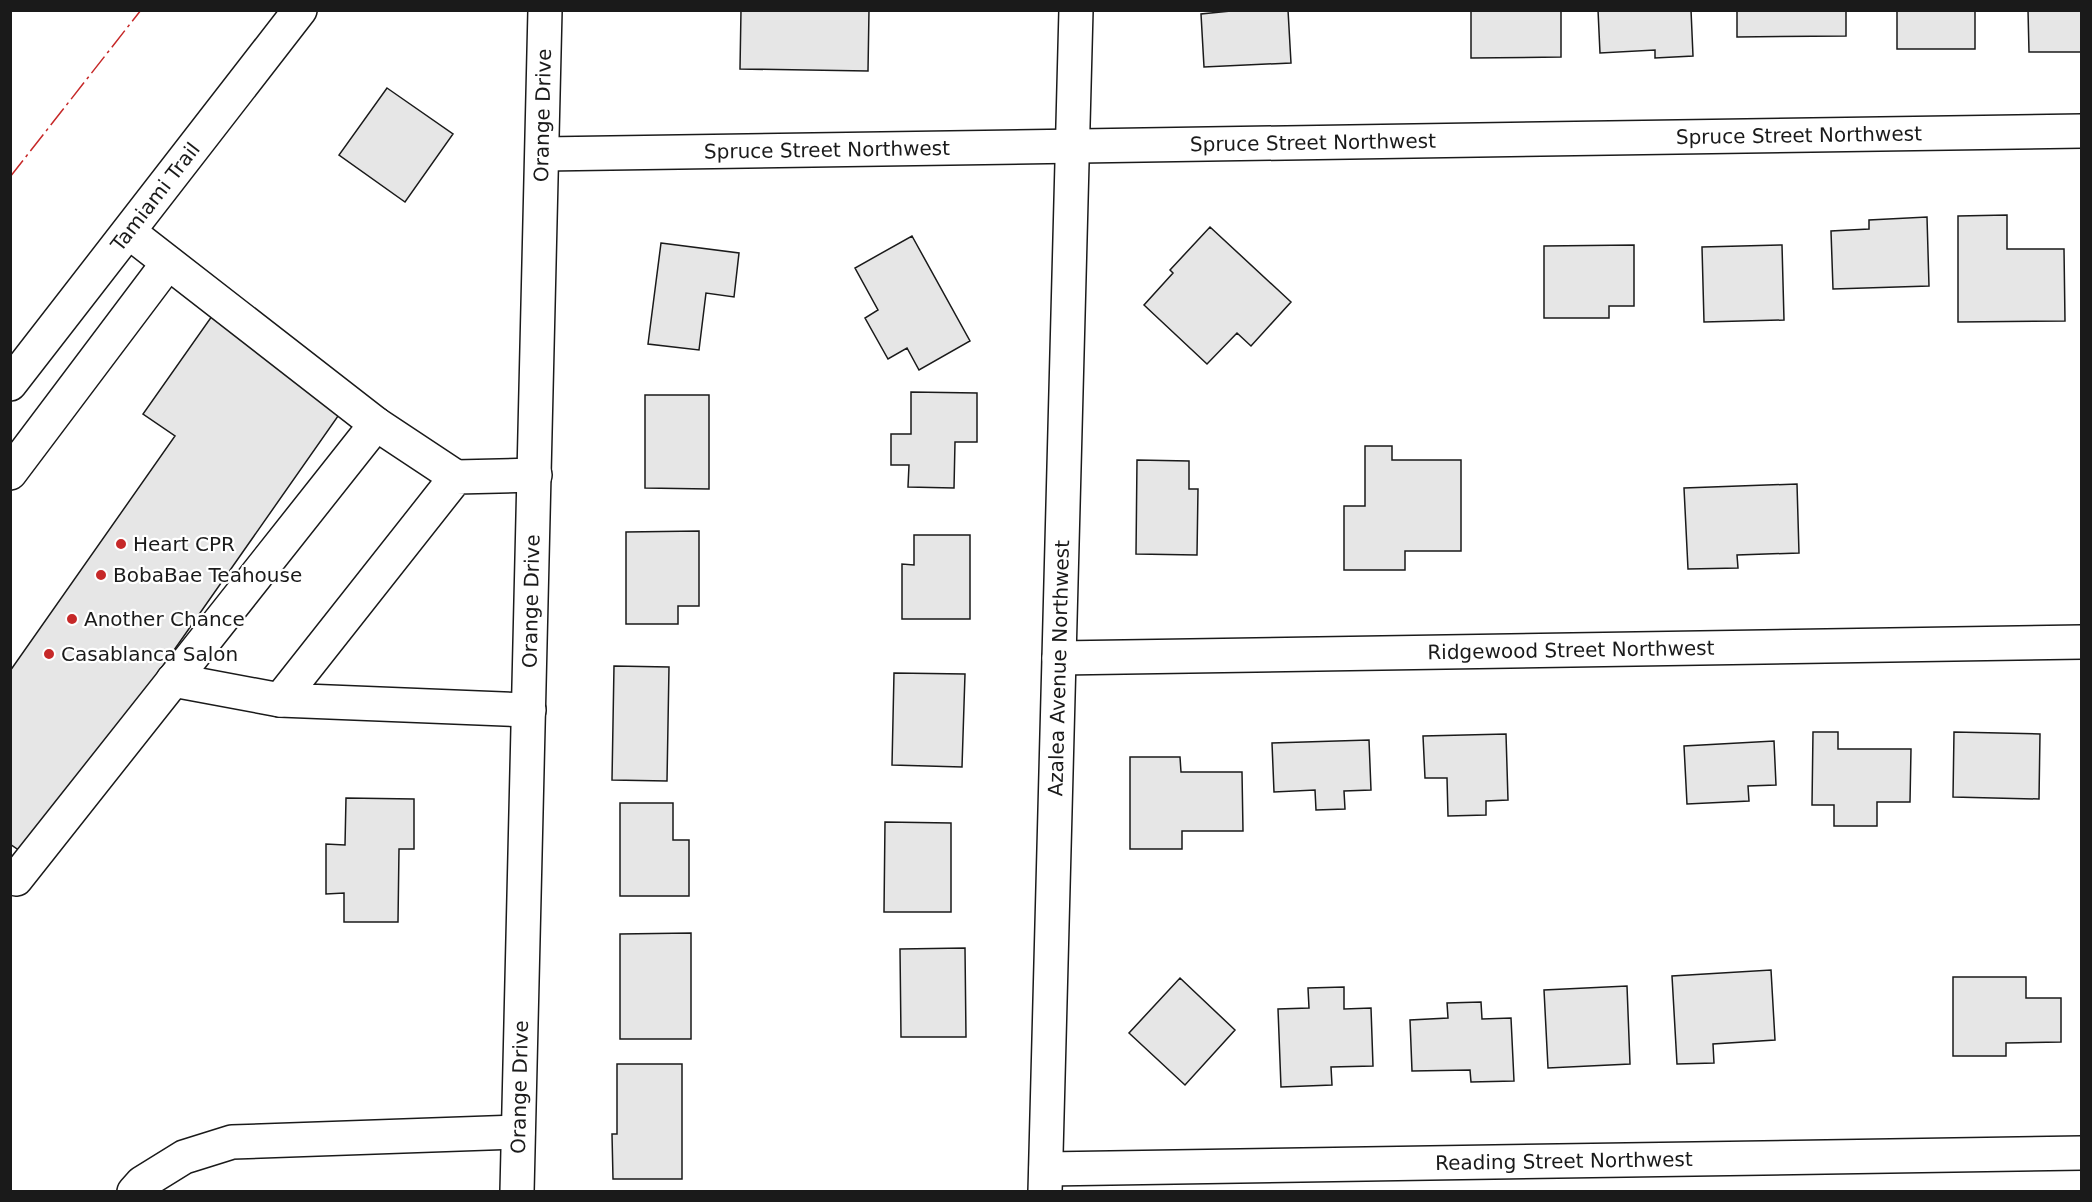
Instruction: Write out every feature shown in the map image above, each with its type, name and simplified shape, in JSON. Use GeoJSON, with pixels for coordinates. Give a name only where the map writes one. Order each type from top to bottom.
{"type":"FeatureCollection","features":[{"type":"Feature","properties":{"kind":"street","name":"Tamiami Trail"},"geometry":{"type":"LineString","coordinates":[[10,384],[300,10]]}},
{"type":"Feature","properties":{"kind":"street","name":"Orange Drive"},"geometry":{"type":"LineString","coordinates":[[517,1191],[545,10]]}},
{"type":"Feature","properties":{"kind":"street","name":"Azalea Avenue Northwest"},"geometry":{"type":"LineString","coordinates":[[1045,1180],[1076,10]]}},
{"type":"Feature","properties":{"kind":"street","name":"Spruce Street Northwest"},"geometry":{"type":"LineString","coordinates":[[543,154],[2082,131]]}},
{"type":"Feature","properties":{"kind":"street"},"geometry":{"type":"LineString","coordinates":[[129,232],[376,424],[456,477],[535,475]]}},
{"type":"Feature","properties":{"kind":"street"},"geometry":{"type":"LineString","coordinates":[[10,473],[168,262]]}},
{"type":"Feature","properties":{"kind":"street"},"geometry":{"type":"LineString","coordinates":[[10,875],[16,879],[376,424]]}},
{"type":"Feature","properties":{"kind":"street"},"geometry":{"type":"LineString","coordinates":[[280,700],[456,477]]}},
{"type":"Feature","properties":{"kind":"street","name":"Ridgewood Street Northwest"},"geometry":{"type":"LineString","coordinates":[[1059,658],[2082,642]]}},
{"type":"Feature","properties":{"kind":"street"},"geometry":{"type":"LineString","coordinates":[[173,680],[280,700],[529,710]]}},
{"type":"Feature","properties":{"kind":"street"},"geometry":{"type":"LineString","coordinates":[[134,1191],[142,1183],[184,1156],[232,1142],[518,1132]]}},
{"type":"Feature","properties":{"kind":"street","name":"Reading Street Northwest"},"geometry":{"type":"LineString","coordinates":[[1045,1180],[2082,1153]]}},
{"type":"Feature","properties":{"kind":"building"},"geometry":{"type":"Polygon","coordinates":[[[741,10],[869,10],[868,71],[740,69],[741,10]]]}},
{"type":"Feature","properties":{"kind":"building"},"geometry":{"type":"Polygon","coordinates":[[[1241,10],[1288,10],[1291,63],[1204,67],[1201,14],[1241,10]]]}},
{"type":"Feature","properties":{"kind":"building"},"geometry":{"type":"Polygon","coordinates":[[[1471,10],[1561,10],[1561,57],[1471,58],[1471,10]]]}},
{"type":"Feature","properties":{"kind":"building"},"geometry":{"type":"Polygon","coordinates":[[[1598,10],[1691,10],[1693,56],[1655,58],[1655,50],[1600,53],[1598,10]]]}},
{"type":"Feature","properties":{"kind":"building"},"geometry":{"type":"Polygon","coordinates":[[[1737,10],[1846,10],[1846,36],[1737,37],[1737,10]]]}},
{"type":"Feature","properties":{"kind":"building"},"geometry":{"type":"Polygon","coordinates":[[[1897,10],[1975,10],[1975,49],[1897,49],[1897,10]]]}},
{"type":"Feature","properties":{"kind":"building"},"geometry":{"type":"Polygon","coordinates":[[[2028,10],[2082,10],[2082,52],[2029,52],[2028,10]]]}},
{"type":"Feature","properties":{"kind":"building"},"geometry":{"type":"Polygon","coordinates":[[[387,88],[453,134],[405,202],[339,155],[387,88]]]}},
{"type":"Feature","properties":{"kind":"building"},"geometry":{"type":"Polygon","coordinates":[[[2007,215],[2007,249],[2064,249],[2065,321],[1958,322],[1958,216],[2007,215]]]}},
{"type":"Feature","properties":{"kind":"building"},"geometry":{"type":"Polygon","coordinates":[[[1927,217],[1929,286],[1833,289],[1831,231],[1869,229],[1869,220],[1927,217]]]}},
{"type":"Feature","properties":{"kind":"building"},"geometry":{"type":"Polygon","coordinates":[[[1210,227],[1291,302],[1251,346],[1237,333],[1207,364],[1144,305],[1173,273],[1170,270],[1210,227]]]}},
{"type":"Feature","properties":{"kind":"building"},"geometry":{"type":"Polygon","coordinates":[[[912,236],[970,341],[919,370],[907,348],[888,359],[865,318],[878,310],[855,268],[912,236]]]}},
{"type":"Feature","properties":{"kind":"building"},"geometry":{"type":"Polygon","coordinates":[[[661,243],[739,253],[734,297],[706,293],[699,350],[648,344],[661,243]]]}},
{"type":"Feature","properties":{"kind":"building"},"geometry":{"type":"Polygon","coordinates":[[[1634,245],[1634,306],[1609,306],[1609,318],[1544,318],[1544,246],[1634,245]]]}},
{"type":"Feature","properties":{"kind":"building"},"geometry":{"type":"Polygon","coordinates":[[[1782,245],[1784,320],[1704,322],[1702,247],[1782,245]]]}},
{"type":"Feature","properties":{"kind":"building"},"geometry":{"type":"Polygon","coordinates":[[[212,316],[343,409],[29,857],[10,844],[10,671],[175,436],[143,414],[212,316]]]}},
{"type":"Feature","properties":{"kind":"building"},"geometry":{"type":"Polygon","coordinates":[[[911,392],[977,393],[977,442],[955,442],[954,488],[908,487],[909,465],[891,465],[891,434],[911,434],[911,392]]]}},
{"type":"Feature","properties":{"kind":"building"},"geometry":{"type":"Polygon","coordinates":[[[645,395],[709,395],[709,489],[645,488],[645,395]]]}},
{"type":"Feature","properties":{"kind":"building"},"geometry":{"type":"Polygon","coordinates":[[[1365,446],[1392,446],[1392,460],[1461,460],[1461,551],[1405,551],[1405,570],[1344,570],[1344,506],[1365,506],[1365,446]]]}},
{"type":"Feature","properties":{"kind":"building"},"geometry":{"type":"Polygon","coordinates":[[[1137,460],[1189,461],[1189,489],[1198,489],[1197,555],[1136,554],[1137,460]]]}},
{"type":"Feature","properties":{"kind":"building"},"geometry":{"type":"Polygon","coordinates":[[[1797,484],[1799,553],[1737,555],[1738,568],[1688,569],[1684,488],[1797,484]]]}},
{"type":"Feature","properties":{"kind":"building"},"geometry":{"type":"Polygon","coordinates":[[[699,531],[699,606],[678,606],[678,624],[626,624],[626,532],[699,531]]]}},
{"type":"Feature","properties":{"kind":"building"},"geometry":{"type":"Polygon","coordinates":[[[914,535],[970,535],[970,619],[902,619],[902,564],[914,565],[914,535]]]}},
{"type":"Feature","properties":{"kind":"building"},"geometry":{"type":"Polygon","coordinates":[[[614,666],[669,667],[667,781],[612,780],[614,666]]]}},
{"type":"Feature","properties":{"kind":"building"},"geometry":{"type":"Polygon","coordinates":[[[894,673],[965,674],[962,767],[892,765],[894,673]]]}},
{"type":"Feature","properties":{"kind":"building"},"geometry":{"type":"Polygon","coordinates":[[[1813,732],[1838,732],[1838,749],[1911,749],[1910,802],[1877,802],[1877,826],[1834,826],[1834,805],[1812,805],[1813,732]]]}},
{"type":"Feature","properties":{"kind":"building"},"geometry":{"type":"Polygon","coordinates":[[[1954,732],[2040,734],[2039,799],[1953,797],[1954,732]]]}},
{"type":"Feature","properties":{"kind":"building"},"geometry":{"type":"Polygon","coordinates":[[[1506,734],[1508,800],[1486,801],[1486,815],[1448,816],[1447,778],[1425,778],[1423,736],[1506,734]]]}},
{"type":"Feature","properties":{"kind":"building"},"geometry":{"type":"Polygon","coordinates":[[[1369,740],[1371,790],[1344,791],[1345,809],[1316,810],[1315,790],[1274,792],[1272,743],[1369,740]]]}},
{"type":"Feature","properties":{"kind":"building"},"geometry":{"type":"Polygon","coordinates":[[[1774,741],[1776,785],[1748,786],[1749,801],[1687,804],[1684,746],[1774,741]]]}},
{"type":"Feature","properties":{"kind":"building"},"geometry":{"type":"Polygon","coordinates":[[[1130,757],[1180,757],[1181,772],[1242,772],[1243,831],[1182,831],[1182,849],[1130,849],[1130,757]]]}},
{"type":"Feature","properties":{"kind":"building"},"geometry":{"type":"Polygon","coordinates":[[[346,798],[414,799],[414,849],[399,849],[398,922],[344,922],[344,893],[326,894],[326,844],[345,845],[346,798]]]}},
{"type":"Feature","properties":{"kind":"building"},"geometry":{"type":"Polygon","coordinates":[[[620,803],[673,803],[673,840],[689,840],[689,896],[620,896],[620,803]]]}},
{"type":"Feature","properties":{"kind":"building"},"geometry":{"type":"Polygon","coordinates":[[[885,822],[951,823],[951,912],[884,912],[885,822]]]}},
{"type":"Feature","properties":{"kind":"building"},"geometry":{"type":"Polygon","coordinates":[[[691,933],[691,1039],[620,1039],[620,934],[691,933]]]}},
{"type":"Feature","properties":{"kind":"building"},"geometry":{"type":"Polygon","coordinates":[[[965,948],[966,1037],[901,1037],[900,949],[965,948]]]}},
{"type":"Feature","properties":{"kind":"building"},"geometry":{"type":"Polygon","coordinates":[[[1771,970],[1775,1040],[1713,1044],[1714,1063],[1677,1064],[1672,976],[1771,970]]]}},
{"type":"Feature","properties":{"kind":"building"},"geometry":{"type":"Polygon","coordinates":[[[1953,977],[2026,977],[2026,998],[2061,998],[2061,1042],[2006,1043],[2006,1056],[1953,1056],[1953,977]]]}},
{"type":"Feature","properties":{"kind":"building"},"geometry":{"type":"Polygon","coordinates":[[[1180,978],[1235,1030],[1185,1085],[1129,1033],[1180,978]]]}},
{"type":"Feature","properties":{"kind":"building"},"geometry":{"type":"Polygon","coordinates":[[[1627,986],[1630,1064],[1548,1068],[1544,990],[1627,986]]]}},
{"type":"Feature","properties":{"kind":"building"},"geometry":{"type":"Polygon","coordinates":[[[1344,987],[1344,1009],[1371,1008],[1373,1066],[1331,1067],[1332,1085],[1281,1087],[1278,1009],[1309,1008],[1308,988],[1344,987]]]}},
{"type":"Feature","properties":{"kind":"building"},"geometry":{"type":"Polygon","coordinates":[[[1481,1002],[1482,1019],[1511,1018],[1514,1081],[1471,1082],[1470,1070],[1412,1071],[1410,1020],[1448,1018],[1447,1003],[1481,1002]]]}},
{"type":"Feature","properties":{"kind":"building"},"geometry":{"type":"Polygon","coordinates":[[[617,1064],[682,1064],[682,1179],[613,1179],[612,1134],[617,1134],[617,1064]]]}},
{"type":"Feature","properties":{"kind":"power"},"geometry":{"type":"LineString","coordinates":[[10,177],[141,10]]}},
{"type":"Feature","properties":{"kind":"place","name":"Heart CPR"},"geometry":{"type":"Point","coordinates":[121,544]}},
{"type":"Feature","properties":{"kind":"place","name":"BobaBae Teahouse"},"geometry":{"type":"Point","coordinates":[101,575]}},
{"type":"Feature","properties":{"kind":"place","name":"Another Chance"},"geometry":{"type":"Point","coordinates":[72,619]}},
{"type":"Feature","properties":{"kind":"place","name":"Casablanca Salon"},"geometry":{"type":"Point","coordinates":[49,654]}}]}
